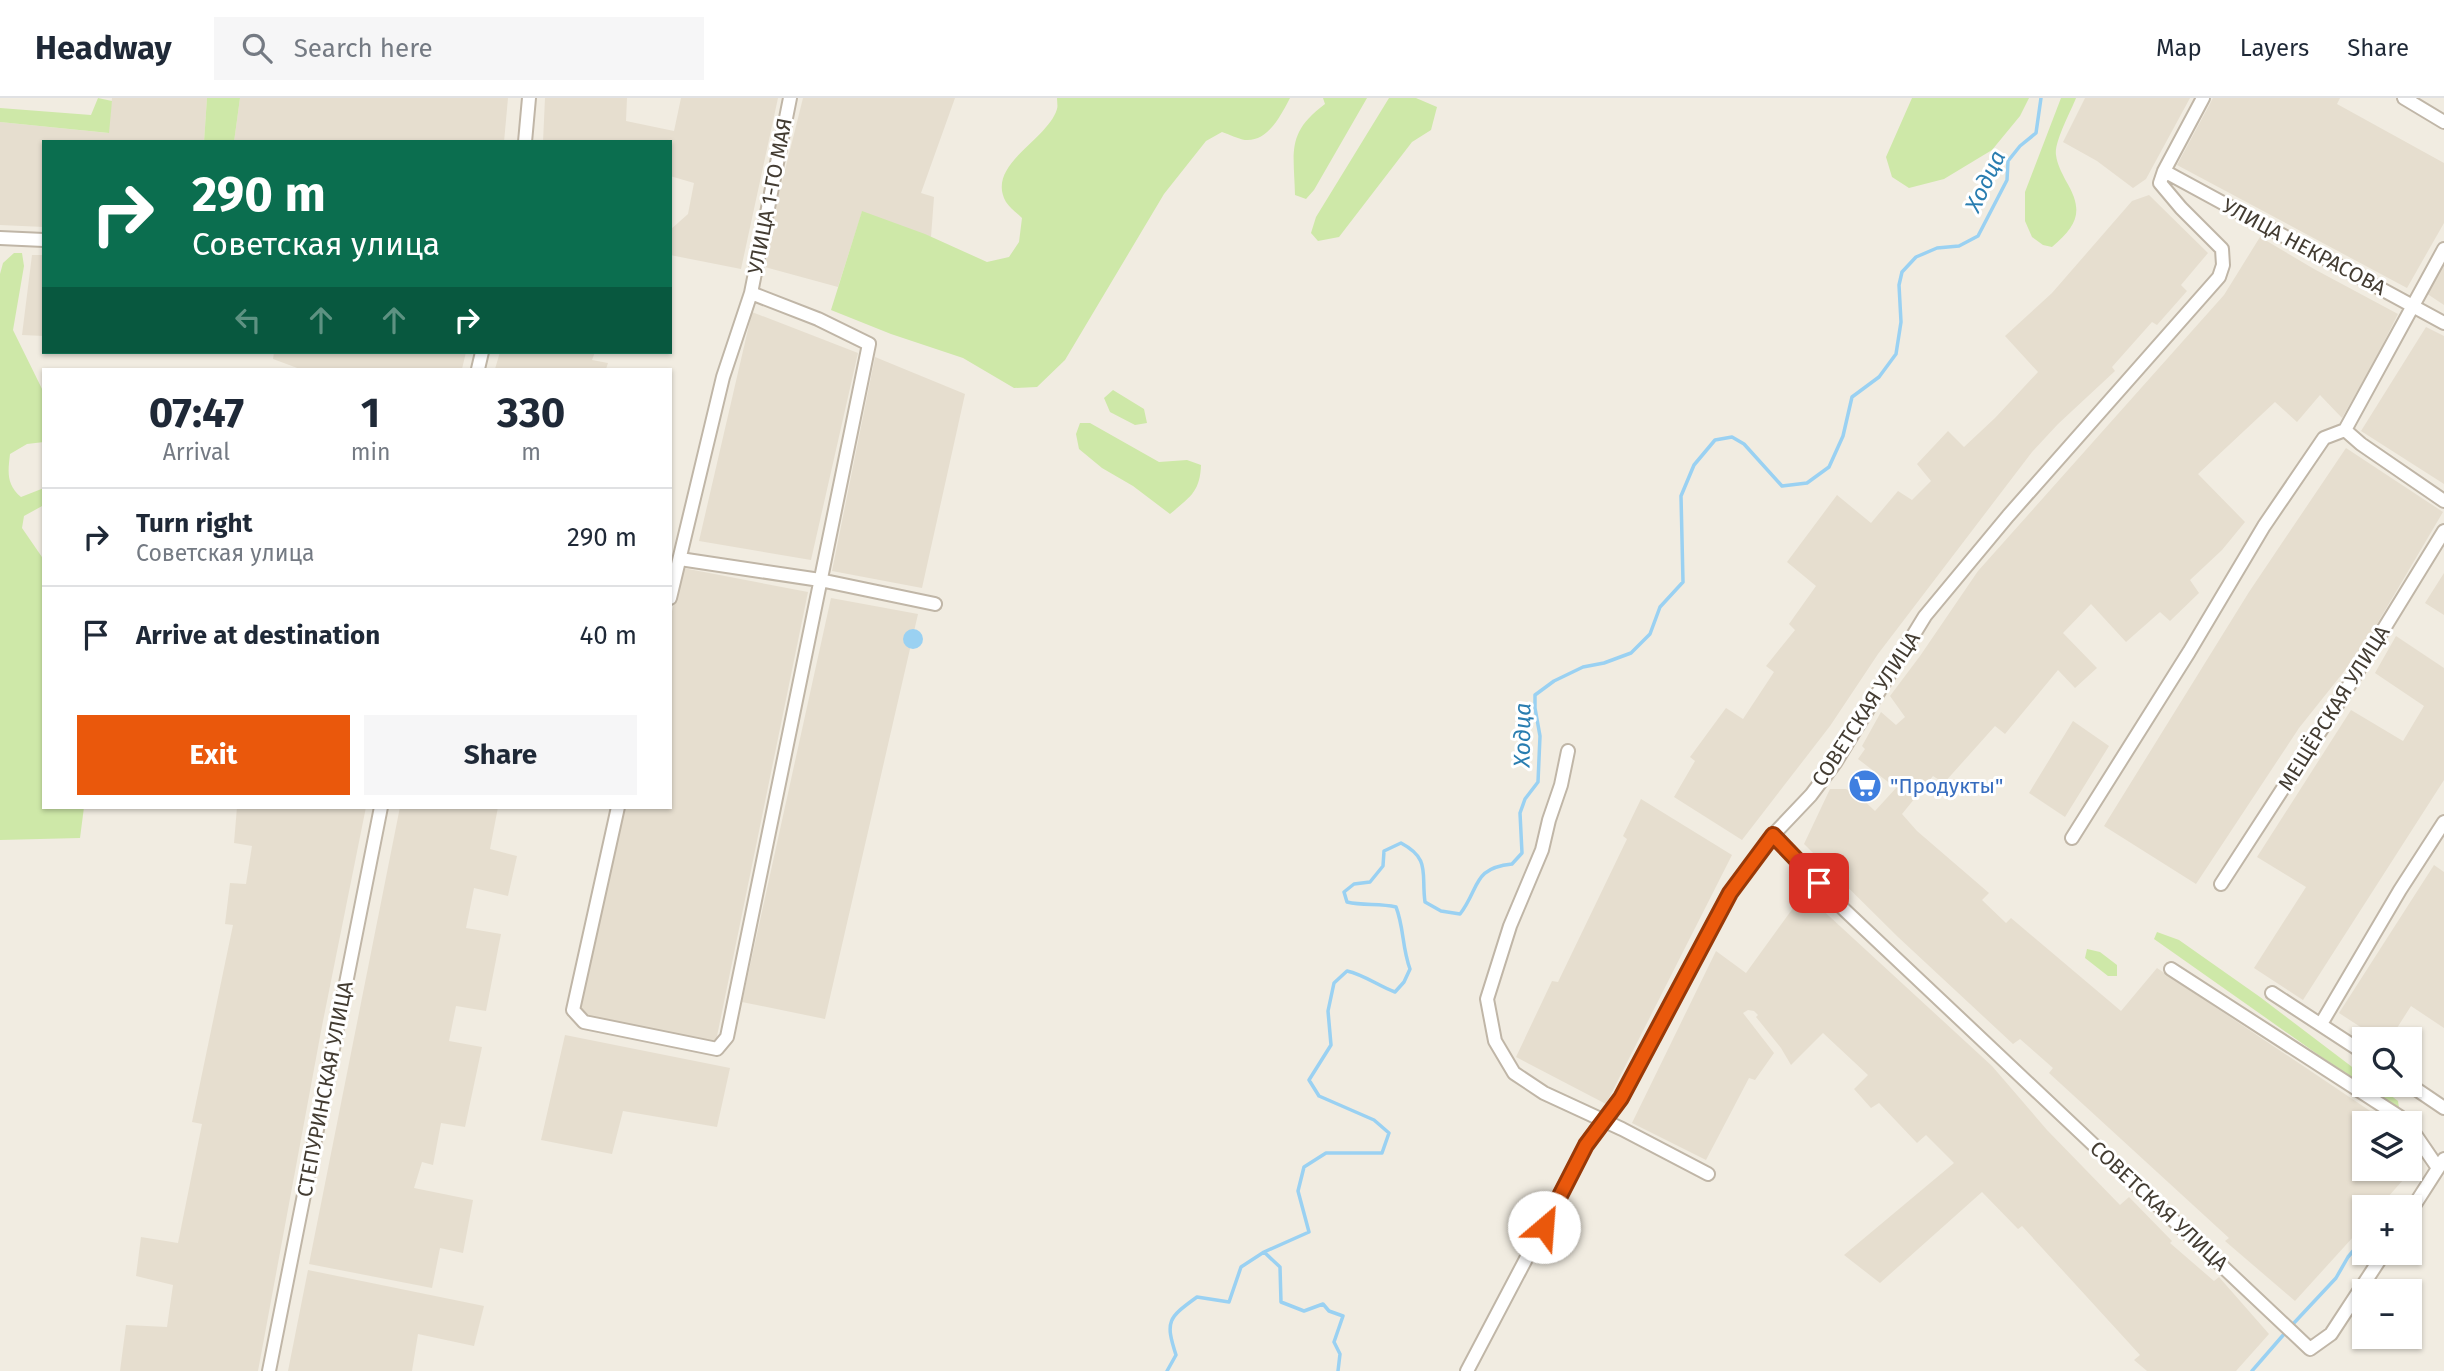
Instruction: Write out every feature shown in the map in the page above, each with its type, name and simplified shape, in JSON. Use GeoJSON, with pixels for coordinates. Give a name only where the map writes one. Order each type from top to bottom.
{"type":"FeatureCollection","features":[{"type":"Feature","properties":{"kind":"street"},"geometry":{"type":"LineString","coordinates":[[525,140],[529,98]]}},
{"type":"Feature","properties":{"kind":"street","name":"УЛИЦА 1-ГО МАЯ"},"geometry":{"type":"LineString","coordinates":[[672,590],[723,377],[751,293],[790,98]]}},
{"type":"Feature","properties":{"kind":"street"},"geometry":{"type":"LineString","coordinates":[[2164,171],[2203,98]]}},
{"type":"Feature","properties":{"kind":"street"},"geometry":{"type":"LineString","coordinates":[[2404,98],[2444,122]]}},
{"type":"Feature","properties":{"kind":"street","name":"УЛИЦА НЕКРАСОВА"},"geometry":{"type":"LineString","coordinates":[[2164,171],[2444,323]]}},
{"type":"Feature","properties":{"kind":"street","name":"СОВЕТСКАЯ УЛИЦА"},"geometry":{"type":"LineString","coordinates":[[2164,171],[2160,183],[2222,249],[2223,265],[2219,277],[2008,516],[1926,616],[1835,762],[1811,795],[1773,835],[1834,900],[2310,1349],[2331,1334],[2376,1265]]}},
{"type":"Feature","properties":{"kind":"street"},"geometry":{"type":"LineString","coordinates":[[0,238],[42,240]]}},
{"type":"Feature","properties":{"kind":"street"},"geometry":{"type":"LineString","coordinates":[[2072,838],[2189,652],[2264,526],[2324,438],[2345,430],[2444,249]]}},
{"type":"Feature","properties":{"kind":"street"},"geometry":{"type":"LineString","coordinates":[[618,809],[573,1010],[584,1022],[718,1049],[727,1037],[869,344],[818,319],[751,293]]}},
{"type":"Feature","properties":{"kind":"street"},"geometry":{"type":"LineString","coordinates":[[2345,430],[2444,501]]}},
{"type":"Feature","properties":{"kind":"street","name":"МЕЩЁРСКАЯ УЛИЦА"},"geometry":{"type":"LineString","coordinates":[[2221,884],[2332,713],[2444,531]]}},
{"type":"Feature","properties":{"kind":"street"},"geometry":{"type":"LineString","coordinates":[[680,559],[820,580],[935,604]]}},
{"type":"Feature","properties":{"kind":"street"},"geometry":{"type":"LineString","coordinates":[[1568,751],[1562,785],[1549,820],[1542,850],[1510,926],[1487,999],[1495,1041],[1514,1073],[1545,1093],[1708,1174]]}},
{"type":"Feature","properties":{"kind":"street","name":"СТЕПУРИНСКАЯ УЛИЦА"},"geometry":{"type":"LineString","coordinates":[[269,1371],[381,809]]}},
{"type":"Feature","properties":{"kind":"street"},"geometry":{"type":"LineString","coordinates":[[2321,1024],[2400,890],[2444,822]]}},
{"type":"Feature","properties":{"kind":"street"},"geometry":{"type":"LineString","coordinates":[[1466,1371],[1586,1145],[1621,1098],[1730,893],[1773,835]]}},
{"type":"Feature","properties":{"kind":"street"},"geometry":{"type":"LineString","coordinates":[[2171,969],[2391,1111]]}},
{"type":"Feature","properties":{"kind":"street"},"geometry":{"type":"LineString","coordinates":[[2272,993],[2352,1046]]}},
{"type":"Feature","properties":{"kind":"street"},"geometry":{"type":"LineString","coordinates":[[2422,1093],[2444,1108]]}},
{"type":"Feature","properties":{"kind":"street"},"geometry":{"type":"LineString","coordinates":[[2421,1195],[2441,1164],[2422,1142]]}},
{"type":"Feature","properties":{"kind":"shaded area"},"geometry":{"type":"Polygon","coordinates":[[[112,98],[207,98],[204,140],[42,140],[42,227],[0,225],[0,122],[108,133],[112,98]]]}},
{"type":"Feature","properties":{"kind":"shaded area"},"geometry":{"type":"Polygon","coordinates":[[[240,98],[508,98],[504,140],[234,140],[240,98]]]}},
{"type":"Feature","properties":{"kind":"shaded area"},"geometry":{"type":"Polygon","coordinates":[[[545,98],[627,98],[626,121],[674,131],[681,98],[778,98],[741,269],[672,255],[672,228],[688,214],[694,183],[672,177],[672,140],[543,140],[545,98]]]}},
{"type":"Feature","properties":{"kind":"shaded area"},"geometry":{"type":"Polygon","coordinates":[[[803,98],[955,98],[921,193],[934,197],[931,237],[862,212],[838,287],[761,266],[803,98]]]}},
{"type":"Feature","properties":{"kind":"shaded area"},"geometry":{"type":"Polygon","coordinates":[[[2085,98],[2190,98],[2146,179],[2133,188],[2097,161],[2063,142],[2085,98]]]}},
{"type":"Feature","properties":{"kind":"shaded area"},"geometry":{"type":"Polygon","coordinates":[[[2213,98],[2340,98],[2337,104],[2444,163],[2444,223],[2407,288],[2177,165],[2213,98]]]}},
{"type":"Feature","properties":{"kind":"shaded area"},"geometry":{"type":"Polygon","coordinates":[[[2149,195],[2208,253],[2181,285],[2187,291],[2157,325],[2152,322],[2112,367],[2115,371],[2032,452],[1878,654],[1830,726],[1742,840],[1674,797],[1695,761],[1690,757],[1726,708],[1743,719],[1774,672],[1766,666],[1795,630],[1789,624],[1816,586],[1787,562],[1837,495],[1871,523],[1898,491],[1912,500],[1931,481],[1917,464],[1948,431],[1964,447],[2038,372],[2005,336],[2052,293],[2132,201],[2149,195]]]}},
{"type":"Feature","properties":{"kind":"shaded area"},"geometry":{"type":"Polygon","coordinates":[[[2260,237],[2398,314],[2342,418],[2320,395],[2297,422],[2275,402],[2198,474],[2245,522],[2222,550],[2190,580],[2199,593],[2170,621],[2160,612],[2126,642],[2091,604],[2063,633],[2097,668],[2075,688],[2058,670],[2005,734],[1995,726],[1944,783],[1933,776],[1902,814],[1917,831],[1989,893],[1982,900],[2006,923],[2011,918],[2121,1011],[2157,968],[2370,1111],[2352,1111],[2352,1181],[2402,1181],[2390,1195],[2352,1195],[2352,1238],[2295,1301],[2225,1241],[2229,1238],[2049,1073],[2053,1068],[2020,1039],[2013,1044],[1898,937],[1804,844],[1830,789],[1846,789],[1858,795],[1875,811],[1896,788],[1858,759],[1865,749],[1862,746],[1881,712],[1896,725],[1905,717],[1890,696],[1978,571],[2224,295],[2260,237]]]}},
{"type":"Feature","properties":{"kind":"shaded area"},"geometry":{"type":"Polygon","coordinates":[[[32,255],[42,255],[42,336],[22,335],[32,255]]]}},
{"type":"Feature","properties":{"kind":"shaded area"},"geometry":{"type":"Polygon","coordinates":[[[2444,261],[2444,305],[2426,293],[2444,261]]]}},
{"type":"Feature","properties":{"kind":"shaded area"},"geometry":{"type":"Polygon","coordinates":[[[752,312],[858,353],[811,560],[699,541],[752,312]]]}},
{"type":"Feature","properties":{"kind":"shaded area"},"geometry":{"type":"Polygon","coordinates":[[[2426,327],[2444,336],[2444,484],[2361,431],[2426,327]]]}},
{"type":"Feature","properties":{"kind":"shaded area"},"geometry":{"type":"Polygon","coordinates":[[[274,354],[466,354],[462,368],[297,368],[273,359],[274,354]]]}},
{"type":"Feature","properties":{"kind":"shaded area"},"geometry":{"type":"Polygon","coordinates":[[[499,354],[594,354],[592,360],[608,363],[606,368],[495,368],[499,354]]]}},
{"type":"Feature","properties":{"kind":"shaded area"},"geometry":{"type":"Polygon","coordinates":[[[875,357],[965,394],[922,588],[832,571],[875,357]]]}},
{"type":"Feature","properties":{"kind":"shaded area"},"geometry":{"type":"Polygon","coordinates":[[[2346,448],[2443,512],[2354,659],[2299,728],[2196,884],[2104,826],[2249,592],[2346,448]]]}},
{"type":"Feature","properties":{"kind":"shaded area"},"geometry":{"type":"Polygon","coordinates":[[[683,568],[808,592],[715,1046],[573,1015],[624,809],[672,809],[672,611],[683,568]]]}},
{"type":"Feature","properties":{"kind":"shaded area"},"geometry":{"type":"Polygon","coordinates":[[[2444,573],[2444,615],[2425,603],[2444,573]]]}},
{"type":"Feature","properties":{"kind":"shaded area"},"geometry":{"type":"Polygon","coordinates":[[[831,598],[918,614],[825,1019],[742,1002],[831,598]]]}},
{"type":"Feature","properties":{"kind":"shaded area"},"geometry":{"type":"Polygon","coordinates":[[[2396,636],[2444,668],[2444,780],[2303,1000],[2254,968],[2306,887],[2257,857],[2351,710],[2403,741],[2424,706],[2375,673],[2396,636]]]}},
{"type":"Feature","properties":{"kind":"shaded area"},"geometry":{"type":"Polygon","coordinates":[[[2073,721],[2109,746],[2065,817],[2029,793],[2073,721]]]}},
{"type":"Feature","properties":{"kind":"shaded area"},"geometry":{"type":"Polygon","coordinates":[[[1641,799],[1732,855],[1606,1104],[1516,1057],[1552,981],[1558,982],[1627,839],[1623,836],[1641,799]]]}},
{"type":"Feature","properties":{"kind":"shaded area"},"geometry":{"type":"Polygon","coordinates":[[[237,809],[366,809],[258,1371],[120,1371],[126,1325],[167,1327],[173,1285],[136,1276],[141,1237],[178,1243],[202,1124],[192,1122],[233,925],[225,924],[230,883],[246,884],[252,846],[234,843],[237,809]]]}},
{"type":"Feature","properties":{"kind":"shaded area"},"geometry":{"type":"Polygon","coordinates":[[[400,809],[498,809],[490,849],[517,856],[508,896],[474,888],[466,928],[501,934],[486,1011],[456,1006],[449,1041],[482,1047],[465,1127],[441,1123],[433,1165],[422,1162],[414,1188],[473,1200],[463,1253],[440,1248],[432,1288],[309,1264],[400,809]]]}},
{"type":"Feature","properties":{"kind":"shaded area"},"geometry":{"type":"Polygon","coordinates":[[[2434,865],[2444,872],[2444,1028],[2411,1006],[2398,1027],[2361,1027],[2339,1013],[2434,865]]]}},
{"type":"Feature","properties":{"kind":"shaded area"},"geometry":{"type":"Polygon","coordinates":[[[1804,893],[1992,1066],[2047,1130],[2120,1205],[2129,1197],[2172,1241],[2170,1243],[2214,1281],[2219,1277],[2269,1334],[2236,1371],[2147,1371],[2134,1360],[2140,1355],[2022,1226],[2018,1229],[1982,1192],[1880,1283],[1844,1255],[1954,1163],[1926,1135],[1917,1143],[1879,1103],[1871,1108],[1854,1089],[1868,1075],[1823,1033],[1791,1065],[1756,1017],[1758,1015],[1748,1010],[1743,1013],[1774,1053],[1755,1080],[1749,1078],[1706,1160],[1632,1123],[1716,951],[1746,973],[1804,893]]]}},
{"type":"Feature","properties":{"kind":"shaded area"},"geometry":{"type":"Polygon","coordinates":[[[565,1035],[730,1068],[717,1127],[623,1111],[612,1154],[541,1140],[565,1035]]]}},
{"type":"Feature","properties":{"kind":"shaded area"},"geometry":{"type":"Polygon","coordinates":[[[308,1270],[484,1306],[474,1346],[418,1334],[412,1371],[288,1371],[308,1270]]]}},
{"type":"Feature","properties":{"kind":"green space"},"geometry":{"type":"Polygon","coordinates":[[[98,98],[112,101],[109,133],[0,122],[0,108],[91,115],[98,98]]]}},
{"type":"Feature","properties":{"kind":"green space"},"geometry":{"type":"Polygon","coordinates":[[[207,98],[240,98],[234,140],[204,140],[207,98]]]}},
{"type":"Feature","properties":{"kind":"green space"},"geometry":{"type":"Polygon","coordinates":[[[1057,98],[1290,98],[1273,126],[1260,137],[1245,140],[1222,132],[1206,141],[1164,194],[1065,360],[1037,387],[1014,388],[963,358],[831,310],[862,211],[925,234],[987,262],[1009,257],[1019,242],[1022,218],[1006,202],[1002,189],[1004,176],[1020,153],[1051,120],[1057,109],[1057,98]]]}},
{"type":"Feature","properties":{"kind":"green space"},"geometry":{"type":"Polygon","coordinates":[[[1323,98],[1367,98],[1314,190],[1306,199],[1295,195],[1295,144],[1304,124],[1325,104],[1323,98]]]}},
{"type":"Feature","properties":{"kind":"green space"},"geometry":{"type":"Polygon","coordinates":[[[1389,98],[1416,98],[1437,107],[1431,130],[1412,142],[1339,237],[1318,241],[1311,233],[1316,217],[1389,98]]]}},
{"type":"Feature","properties":{"kind":"green space"},"geometry":{"type":"Polygon","coordinates":[[[1912,98],[2029,98],[2020,116],[1992,150],[1944,179],[1909,188],[1892,177],[1886,157],[1912,98]]]}},
{"type":"Feature","properties":{"kind":"green space"},"geometry":{"type":"Polygon","coordinates":[[[2061,98],[2076,98],[2060,135],[2056,155],[2075,201],[2076,217],[2068,232],[2052,247],[2043,245],[2032,237],[2025,221],[2025,192],[2061,98]]]}},
{"type":"Feature","properties":{"kind":"green space"},"geometry":{"type":"Polygon","coordinates":[[[14,253],[22,253],[24,266],[13,330],[42,389],[42,442],[27,444],[10,454],[9,472],[10,482],[21,497],[42,489],[42,506],[24,516],[22,528],[42,557],[42,809],[84,809],[80,838],[0,840],[0,274],[3,263],[14,253]]]}},
{"type":"Feature","properties":{"kind":"green space"},"geometry":{"type":"Polygon","coordinates":[[[1113,390],[1144,409],[1147,423],[1135,425],[1110,412],[1104,398],[1113,390]]]}},
{"type":"Feature","properties":{"kind":"green space"},"geometry":{"type":"Polygon","coordinates":[[[1080,423],[1090,423],[1159,462],[1187,460],[1201,465],[1196,488],[1170,514],[1079,449],[1076,434],[1080,423]]]}},
{"type":"Feature","properties":{"kind":"green space"},"geometry":{"type":"Polygon","coordinates":[[[2157,932],[2179,940],[2352,1067],[2352,1077],[2320,1056],[2154,939],[2157,932]]]}},
{"type":"Feature","properties":{"kind":"green space"},"geometry":{"type":"Polygon","coordinates":[[[2087,949],[2100,952],[2117,965],[2117,976],[2108,976],[2085,958],[2087,949]]]}},
{"type":"Feature","properties":{"kind":"green space"},"geometry":{"type":"Polygon","coordinates":[[[2382,1097],[2393,1097],[2398,1101],[2399,1108],[2382,1097]]]}},
{"type":"Feature","properties":{"kind":"water"},"geometry":{"type":"Polygon","coordinates":[[[909,629],[917,629],[923,639],[917,649],[909,649],[903,643],[903,635],[909,629]]]}},
{"type":"Feature","properties":{"kind":"waterway","name":"Ходца"},"geometry":{"type":"LineString","coordinates":[[1167,1371],[1176,1355],[1171,1321],[1180,1310],[1197,1297],[1229,1302],[1241,1267],[1264,1252],[1309,1232],[1298,1191],[1304,1167],[1326,1153],[1382,1153],[1389,1133],[1374,1120],[1319,1096],[1309,1080],[1331,1045],[1328,1011],[1334,983],[1347,971],[1395,992],[1410,969],[1396,907],[1347,902],[1344,892],[1354,884],[1370,882],[1383,866],[1384,851],[1401,843],[1421,861],[1425,902],[1441,911],[1460,914],[1483,875],[1499,866],[1512,864],[1522,853],[1520,813],[1525,799],[1538,782],[1540,736],[1535,695],[1554,681],[1583,667],[1631,653],[1650,634],[1660,607],[1683,582],[1681,496],[1694,465],[1715,440],[1732,437],[1744,444],[1782,486],[1807,483],[1829,467],[1843,436],[1852,397],[1879,377],[1896,354],[1901,322],[1899,285],[1902,272],[1916,257],[1937,248],[1959,246],[1978,236],[2007,180],[2008,161],[2020,146],[2036,133],[2041,98]]}},
{"type":"Feature","properties":{"kind":"waterway"},"geometry":{"type":"LineString","coordinates":[[1264,1252],[1280,1267],[1281,1302],[1304,1311],[1323,1304],[1329,1311],[1343,1316],[1334,1342],[1340,1354],[1338,1371]]}},
{"type":"Feature","properties":{"kind":"waterway"},"geometry":{"type":"LineString","coordinates":[[2293,1324],[2336,1278],[2352,1252]]}},
{"type":"Feature","properties":{"kind":"waterway"},"geometry":{"type":"LineString","coordinates":[[2252,1371],[2285,1333]]}},
{"type":"Feature","properties":{"kind":"place","name":"\"Продукты\""},"geometry":{"type":"Point","coordinates":[1865,786]}},
{"type":"Feature","properties":{"kind":"route"},"geometry":{"type":"LineString","coordinates":[[1544,1227],[1586,1145],[1621,1098],[1730,893],[1773,835],[1819,883]]}}]}
